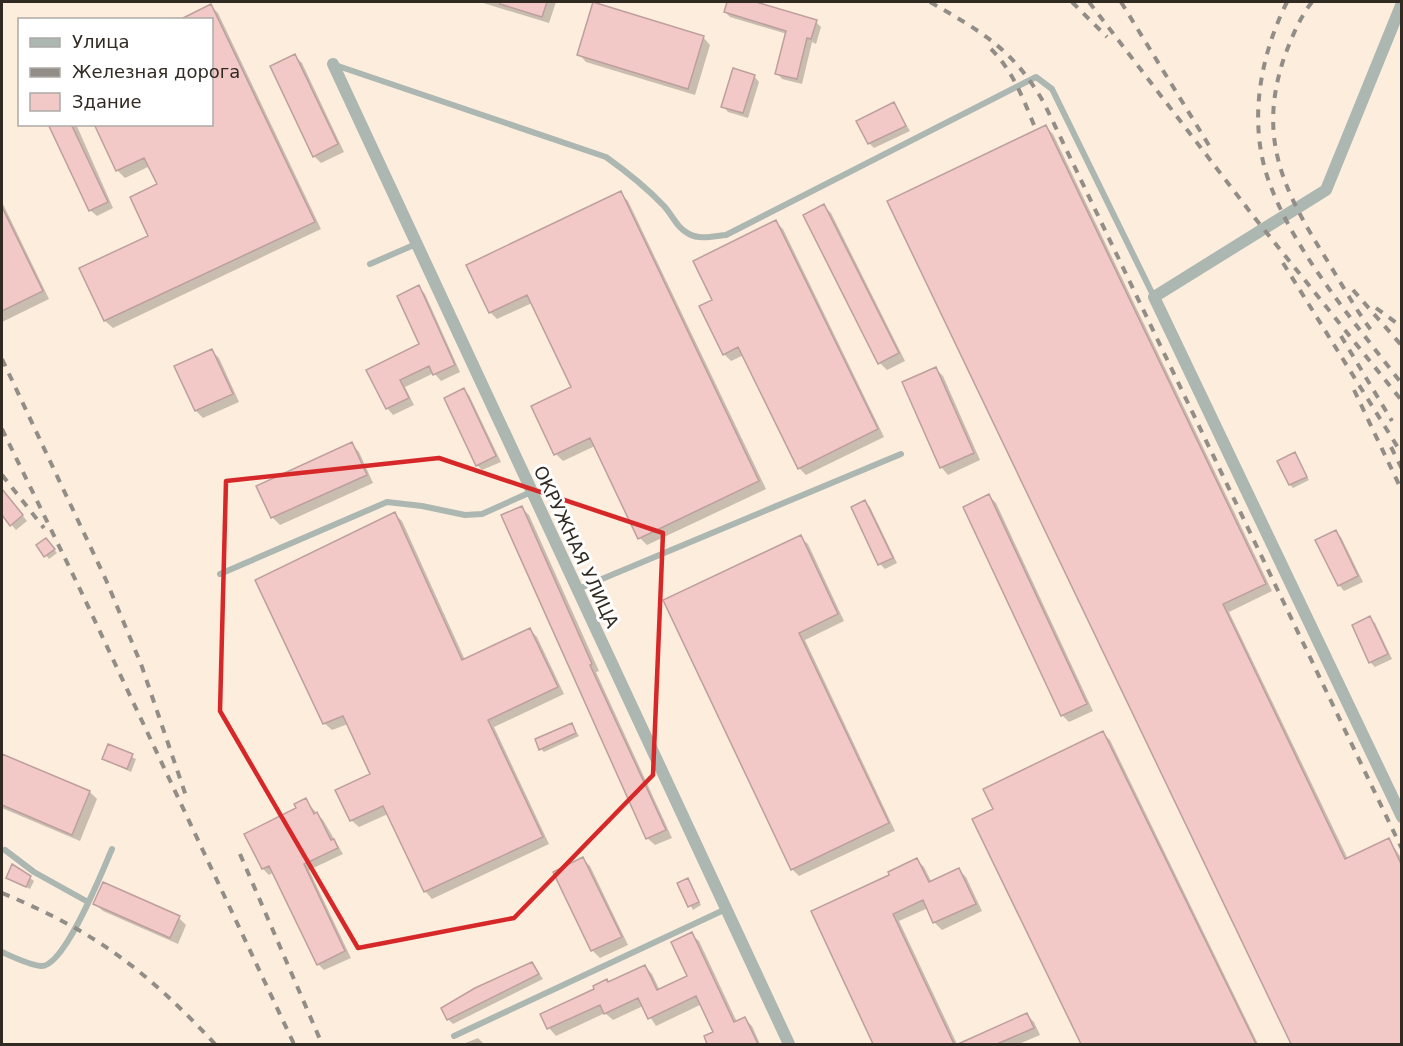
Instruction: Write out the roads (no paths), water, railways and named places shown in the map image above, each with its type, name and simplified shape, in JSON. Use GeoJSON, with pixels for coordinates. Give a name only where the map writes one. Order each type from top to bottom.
{"type":"FeatureCollection","features":[{"type":"Feature","properties":{"kind":"street"},"geometry":{"type":"LineString","coordinates":[[1401,3],[1326,190],[1154,297],[1401,817]]}},
{"type":"Feature","properties":{"kind":"street","name":"ОКРУЖНАЯ УЛИЦА"},"geometry":{"type":"LineString","coordinates":[[333,64],[789,1044]]}},
{"type":"Feature","properties":{"kind":"lane"},"geometry":{"type":"LineString","coordinates":[[333,64],[606,157],[629,173],[665,207],[676,225],[690,235],[703,238],[726,235],[1036,77],[1052,89],[1154,297]]}},
{"type":"Feature","properties":{"kind":"lane"},"geometry":{"type":"LineString","coordinates":[[370,264],[416,244]]}},
{"type":"Feature","properties":{"kind":"lane"},"geometry":{"type":"LineString","coordinates":[[576,590],[901,454]]}},
{"type":"Feature","properties":{"kind":"lane"},"geometry":{"type":"LineString","coordinates":[[220,574],[387,502],[482,514],[531,492]]}},
{"type":"Feature","properties":{"kind":"lane"},"geometry":{"type":"LineString","coordinates":[[2,952],[42,966],[50,964],[74,932],[112,849]]}},
{"type":"Feature","properties":{"kind":"lane"},"geometry":{"type":"LineString","coordinates":[[5,850],[34,872],[88,902]]}},
{"type":"Feature","properties":{"kind":"lane"},"geometry":{"type":"LineString","coordinates":[[454,1036],[726,909]]}},
{"type":"Feature","properties":{"kind":"railway"},"geometry":{"type":"LineString","coordinates":[[930,2],[981,33],[1008,55],[1044,103],[1402,849]]}},
{"type":"Feature","properties":{"kind":"railway"},"geometry":{"type":"LineString","coordinates":[[1072,2],[1107,37]]}},
{"type":"Feature","properties":{"kind":"railway"},"geometry":{"type":"LineString","coordinates":[[1089,2],[1254,217],[1402,401]]}},
{"type":"Feature","properties":{"kind":"railway"},"geometry":{"type":"LineString","coordinates":[[1121,2],[1210,147]]}},
{"type":"Feature","properties":{"kind":"railway"},"geometry":{"type":"LineString","coordinates":[[1287,2],[1269,46],[1263,69],[1258,117],[1259,141],[1264,164],[1282,213],[1296,239],[1347,314],[1402,384]]}},
{"type":"Feature","properties":{"kind":"railway"},"geometry":{"type":"LineString","coordinates":[[1312,2],[1293,34],[1277,84],[1273,111],[1278,161],[1286,184],[1310,232],[1371,330]]}},
{"type":"Feature","properties":{"kind":"railway"},"geometry":{"type":"LineString","coordinates":[[991,49],[1012,77],[1036,130]]}},
{"type":"Feature","properties":{"kind":"railway"},"geometry":{"type":"LineString","coordinates":[[1283,263],[1402,454]]}},
{"type":"Feature","properties":{"kind":"railway"},"geometry":{"type":"LineString","coordinates":[[1353,290],[1402,346]]}},
{"type":"Feature","properties":{"kind":"railway"},"geometry":{"type":"LineString","coordinates":[[1376,308],[1402,327]]}},
{"type":"Feature","properties":{"kind":"railway"},"geometry":{"type":"LineString","coordinates":[[1341,336],[1392,421]]}},
{"type":"Feature","properties":{"kind":"railway"},"geometry":{"type":"LineString","coordinates":[[2,359],[106,580],[141,664],[186,796]]}},
{"type":"Feature","properties":{"kind":"railway"},"geometry":{"type":"LineString","coordinates":[[1354,390],[1402,491]]}},
{"type":"Feature","properties":{"kind":"railway"},"geometry":{"type":"LineString","coordinates":[[2,429],[294,1044]]}},
{"type":"Feature","properties":{"kind":"railway"},"geometry":{"type":"LineString","coordinates":[[1391,447],[1402,469]]}},
{"type":"Feature","properties":{"kind":"railway"},"geometry":{"type":"LineString","coordinates":[[2,475],[44,528]]}},
{"type":"Feature","properties":{"kind":"railway"},"geometry":{"type":"LineString","coordinates":[[240,854],[322,1044]]}},
{"type":"Feature","properties":{"kind":"railway"},"geometry":{"type":"LineString","coordinates":[[2,893],[65,923],[118,955],[166,995],[215,1044]]}}]}
